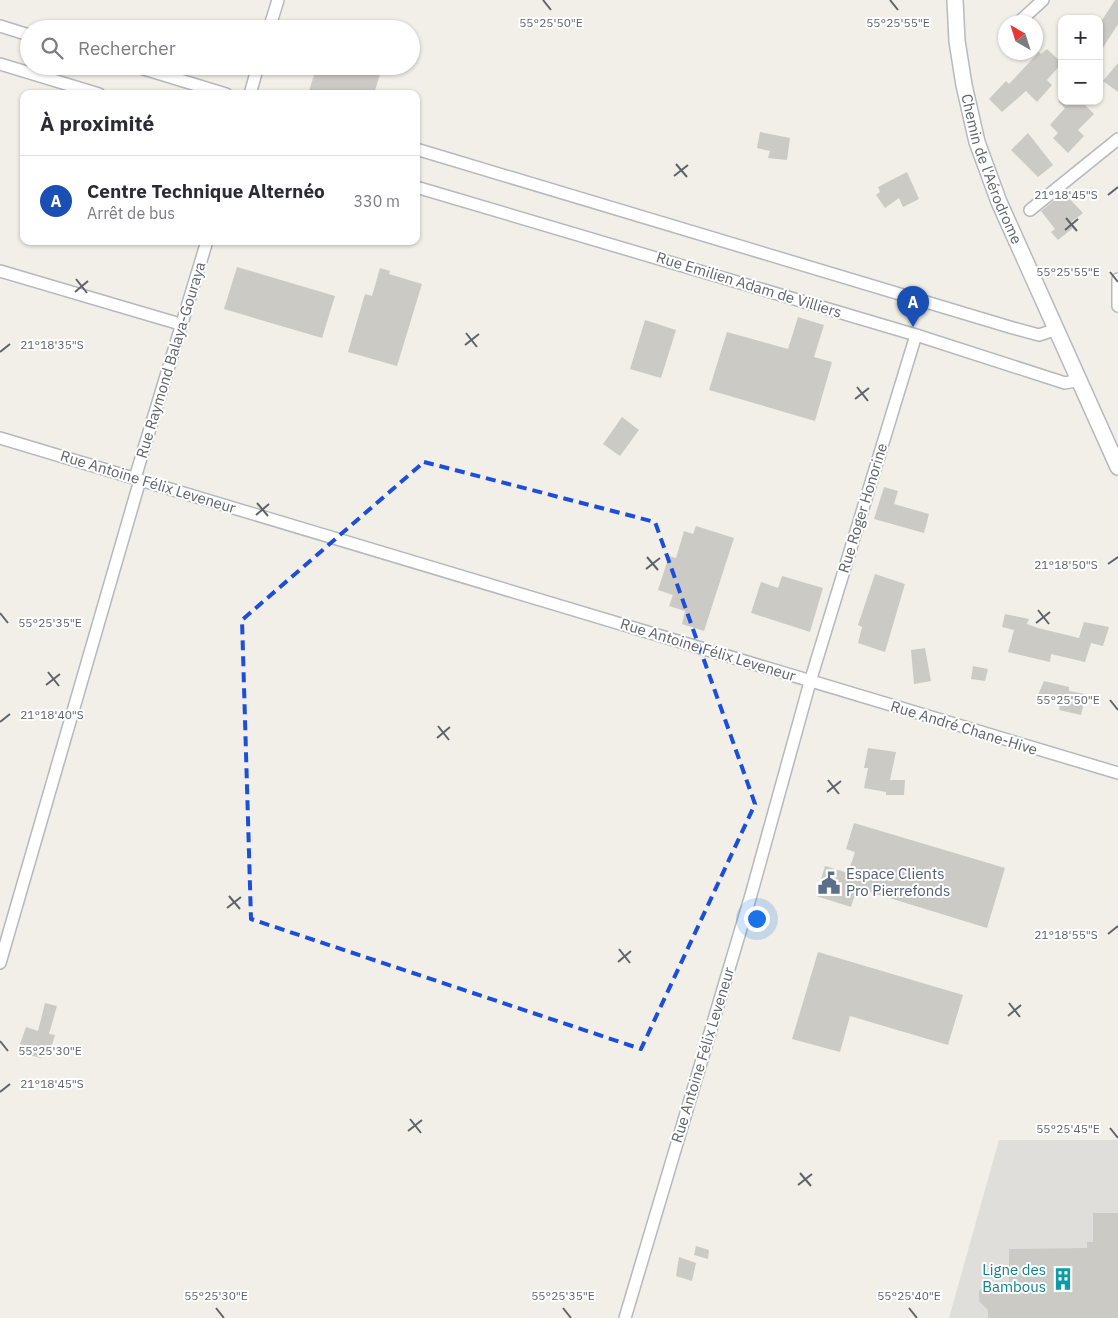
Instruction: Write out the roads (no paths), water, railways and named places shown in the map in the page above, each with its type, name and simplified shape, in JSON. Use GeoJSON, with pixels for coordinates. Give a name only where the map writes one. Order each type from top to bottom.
{"type":"FeatureCollection","features":[{"type":"Feature","properties":{"kind":"main road","name":"Chemin de l'Aérodrome"},"geometry":{"type":"LineString","coordinates":[[955,0],[957,41],[962,76],[977,142],[999,202],[1118,467]]}},
{"type":"Feature","properties":{"kind":"street"},"geometry":{"type":"LineString","coordinates":[[272,20],[278,0]]}},
{"type":"Feature","properties":{"kind":"street"},"geometry":{"type":"LineString","coordinates":[[1027,15],[1043,0]]}},
{"type":"Feature","properties":{"kind":"street"},"geometry":{"type":"LineString","coordinates":[[0,26],[20,32]]}},
{"type":"Feature","properties":{"kind":"street"},"geometry":{"type":"LineString","coordinates":[[0,64],[20,70]]}},
{"type":"Feature","properties":{"kind":"street"},"geometry":{"type":"LineString","coordinates":[[36,75],[86,90]]}},
{"type":"Feature","properties":{"kind":"street"},"geometry":{"type":"LineString","coordinates":[[164,75],[213,90]]}},
{"type":"Feature","properties":{"kind":"street"},"geometry":{"type":"LineString","coordinates":[[251,90],[255,75]]}},
{"type":"Feature","properties":{"kind":"street"},"geometry":{"type":"LineString","coordinates":[[1030,210],[1118,139]]}},
{"type":"Feature","properties":{"kind":"street"},"geometry":{"type":"LineString","coordinates":[[420,151],[1013,328],[1040,335],[1057,329]]}},
{"type":"Feature","properties":{"kind":"street","name":"Rue Emilien Adam de Villiers"},"geometry":{"type":"LineString","coordinates":[[420,188],[916,335],[1065,383],[1080,380]]}},
{"type":"Feature","properties":{"kind":"street","name":"Rue Raymond Balaya-Gouraya"},"geometry":{"type":"LineString","coordinates":[[0,963],[180,324],[206,245]]}},
{"type":"Feature","properties":{"kind":"street"},"geometry":{"type":"LineString","coordinates":[[0,271],[180,324]]}},
{"type":"Feature","properties":{"kind":"street"},"geometry":{"type":"LineString","coordinates":[[1118,279],[1118,306]]}},
{"type":"Feature","properties":{"kind":"street","name":"Rue Roger Honorine"},"geometry":{"type":"LineString","coordinates":[[810,682],[916,335]]}},
{"type":"Feature","properties":{"kind":"street","name":"Rue Antoine Félix Leveneur"},"geometry":{"type":"LineString","coordinates":[[0,438],[536,597],[810,682],[751,895],[625,1318]]}},
{"type":"Feature","properties":{"kind":"street","name":"Rue André Chane-Hive"},"geometry":{"type":"LineString","coordinates":[[810,682],[1118,773]]}},
{"type":"Feature","properties":{"kind":"place","name":"Centre Technique Alternéo"},"geometry":{"type":"Point","coordinates":[913,327]}},
{"type":"Feature","properties":{"kind":"place","name":"Espace Clients Pro Pierrefonds"},"geometry":{"type":"Point","coordinates":[829,883]}},
{"type":"Feature","properties":{"kind":"place","name":"Ligne des Bambous"},"geometry":{"type":"Point","coordinates":[1063,1279]}}]}
